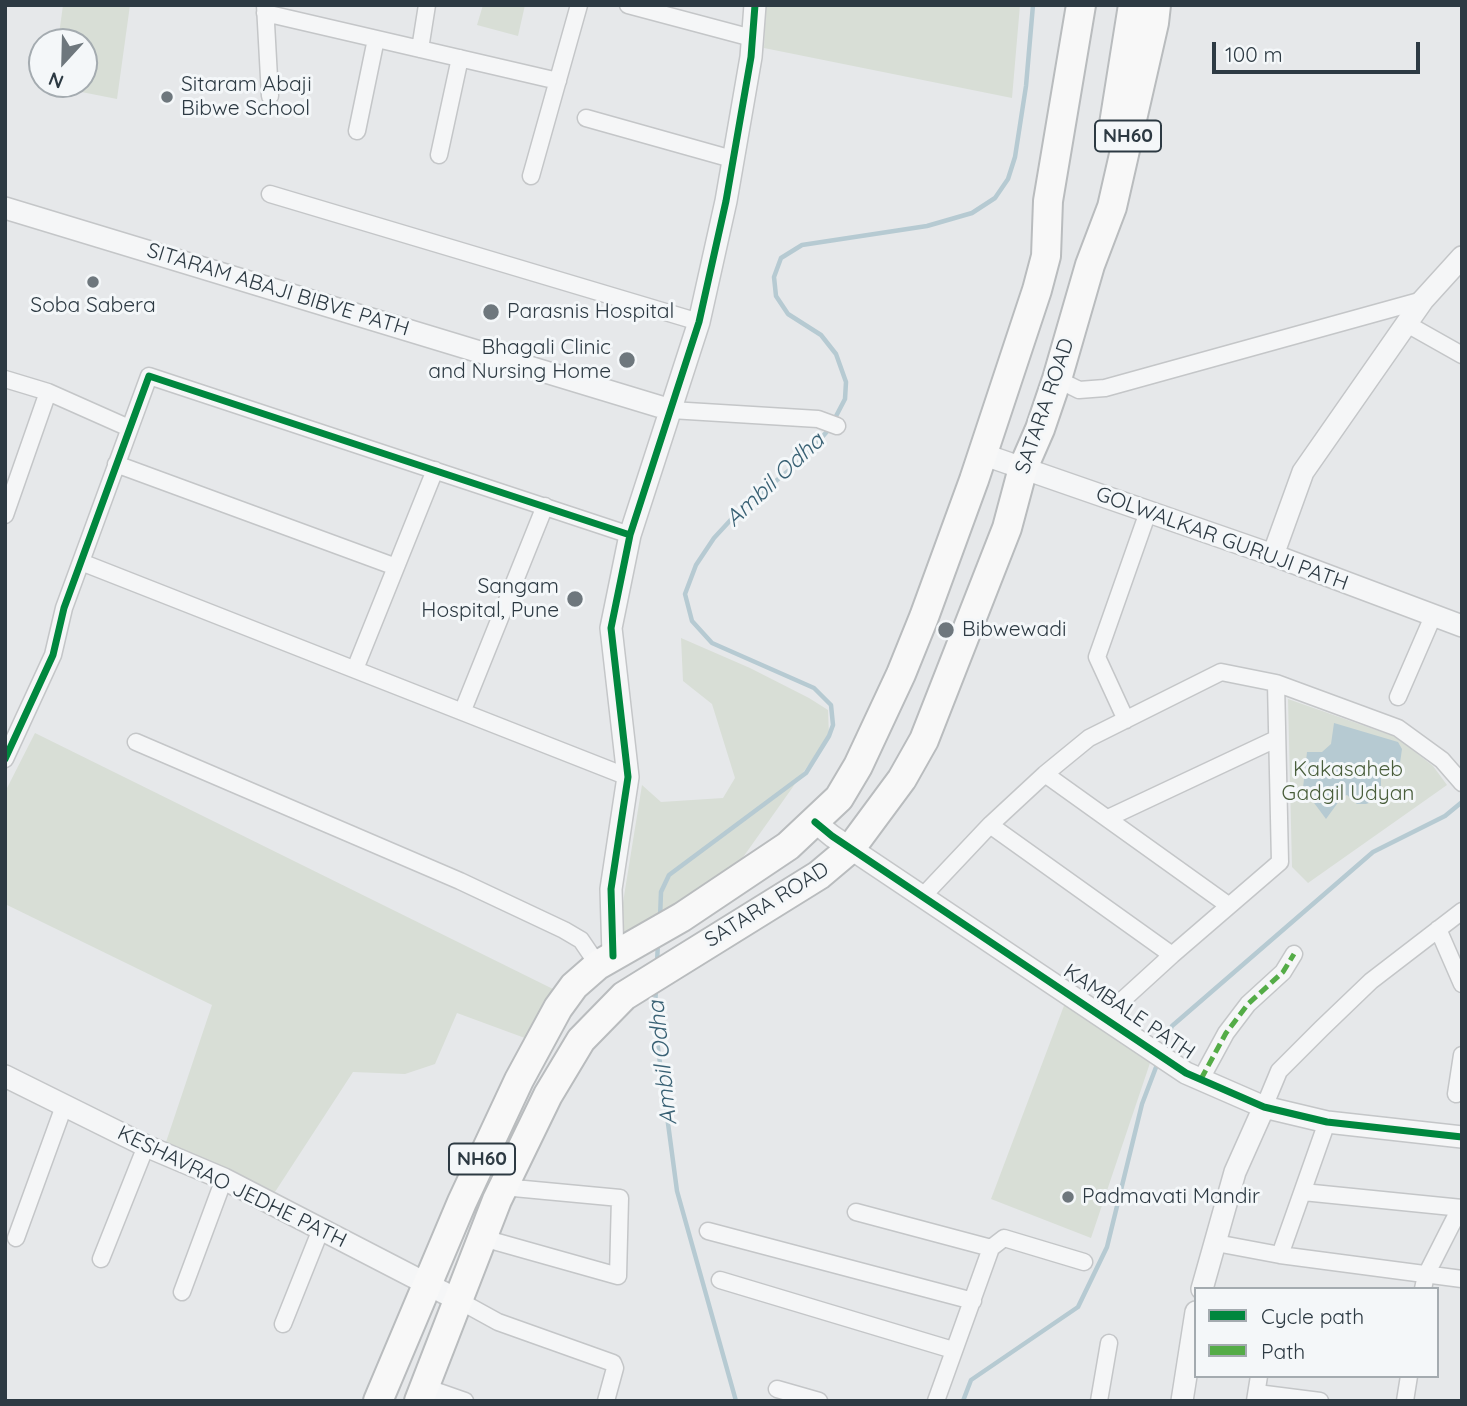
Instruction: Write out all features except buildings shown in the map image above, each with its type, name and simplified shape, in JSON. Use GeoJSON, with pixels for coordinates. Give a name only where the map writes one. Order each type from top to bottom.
{"type":"FeatureCollection","features":[{"type":"Feature","properties":{"kind":"highway","name":"SATARA ROAD"},"geometry":{"type":"LineString","coordinates":[[378,1401],[462,1202],[542,1035],[574,986],[613,956],[682,917],[756,869],[815,822],[839,798],[858,766],[885,711],[924,617],[1037,290],[1046,256],[1048,201],[1081,5]]}},
{"type":"Feature","properties":{"kind":"highway"},"geometry":{"type":"LineString","coordinates":[[1046,256],[1066,202],[1093,5]]}},
{"type":"Feature","properties":{"kind":"highway"},"geometry":{"type":"LineString","coordinates":[[1090,265],[1133,5]]}},
{"type":"Feature","properties":{"kind":"highway","name":"SATARA ROAD"},"geometry":{"type":"LineString","coordinates":[[422,1394],[503,1187],[548,1095],[582,1040],[624,996],[819,875],[851,848],[902,779],[924,740],[1007,528],[1023,468],[1040,429],[1090,265],[1112,207],[1152,34],[1156,5]]}},
{"type":"Feature","properties":{"kind":"street"},"geometry":{"type":"LineString","coordinates":[[420,49],[427,5]]}},
{"type":"Feature","properties":{"kind":"street"},"geometry":{"type":"LineString","coordinates":[[531,176],[579,5]]}},
{"type":"Feature","properties":{"kind":"street"},"geometry":{"type":"LineString","coordinates":[[628,5],[660,9],[752,38]]}},
{"type":"Feature","properties":{"kind":"street"},"geometry":{"type":"LineString","coordinates":[[136,742],[460,881],[613,956],[611,889],[628,777],[611,628],[630,535],[699,323],[726,201],[755,5]]}},
{"type":"Feature","properties":{"kind":"street"},"geometry":{"type":"LineString","coordinates":[[270,96],[265,9],[376,39],[558,81]]}},
{"type":"Feature","properties":{"kind":"street"},"geometry":{"type":"LineString","coordinates":[[357,131],[376,39]]}},
{"type":"Feature","properties":{"kind":"street"},"geometry":{"type":"LineString","coordinates":[[439,155],[460,58]]}},
{"type":"Feature","properties":{"kind":"street"},"geometry":{"type":"LineString","coordinates":[[586,118],[732,159]]}},
{"type":"Feature","properties":{"kind":"street"},"geometry":{"type":"LineString","coordinates":[[270,194],[699,323]]}},
{"type":"Feature","properties":{"kind":"street","name":"SITARAM ABAJI BIBVE PATH"},"geometry":{"type":"LineString","coordinates":[[5,208],[671,410]]}},
{"type":"Feature","properties":{"kind":"street"},"geometry":{"type":"LineString","coordinates":[[1273,555],[1303,472],[1423,300],[1462,257]]}},
{"type":"Feature","properties":{"kind":"street"},"geometry":{"type":"LineString","coordinates":[[1057,379],[1079,390],[1105,388],[1423,300]]}},
{"type":"Feature","properties":{"kind":"street"},"geometry":{"type":"LineString","coordinates":[[1406,324],[1462,355]]}},
{"type":"Feature","properties":{"kind":"street"},"geometry":{"type":"LineString","coordinates":[[5,760],[53,655],[64,608],[149,376],[630,535]]}},
{"type":"Feature","properties":{"kind":"street"},"geometry":{"type":"LineString","coordinates":[[5,379],[48,393],[129,428]]}},
{"type":"Feature","properties":{"kind":"street"},"geometry":{"type":"LineString","coordinates":[[5,515],[48,393]]}},
{"type":"Feature","properties":{"kind":"street"},"geometry":{"type":"LineString","coordinates":[[671,410],[818,419],[837,426]]}},
{"type":"Feature","properties":{"kind":"street","name":"GOLWALKAR GURUJI PATH"},"geometry":{"type":"LineString","coordinates":[[982,454],[1273,555],[1462,626]]}},
{"type":"Feature","properties":{"kind":"street"},"geometry":{"type":"LineString","coordinates":[[116,464],[396,567]]}},
{"type":"Feature","properties":{"kind":"street"},"geometry":{"type":"LineString","coordinates":[[355,669],[435,470]]}},
{"type":"Feature","properties":{"kind":"street"},"geometry":{"type":"LineString","coordinates":[[463,710],[545,506]]}},
{"type":"Feature","properties":{"kind":"street"},"geometry":{"type":"LineString","coordinates":[[1126,720],[1097,657],[1148,512]]}},
{"type":"Feature","properties":{"kind":"street"},"geometry":{"type":"LineString","coordinates":[[81,562],[628,777]]}},
{"type":"Feature","properties":{"kind":"street"},"geometry":{"type":"LineString","coordinates":[[1398,697],[1434,614]]}},
{"type":"Feature","properties":{"kind":"street"},"geometry":{"type":"LineString","coordinates":[[923,896],[990,825],[1089,738],[1222,672],[1276,683],[1398,728],[1442,760],[1460,781]]}},
{"type":"Feature","properties":{"kind":"street"},"geometry":{"type":"LineString","coordinates":[[1104,1017],[1172,954],[1280,862],[1276,683]]}},
{"type":"Feature","properties":{"kind":"street"},"geometry":{"type":"LineString","coordinates":[[1108,818],[1276,739]]}},
{"type":"Feature","properties":{"kind":"street"},"geometry":{"type":"LineString","coordinates":[[1045,774],[1228,905]]}},
{"type":"Feature","properties":{"kind":"street","name":"KAMBALE PATH"},"geometry":{"type":"LineString","coordinates":[[815,822],[1171,1063],[1201,1079],[1264,1107],[1327,1122],[1462,1137]]}},
{"type":"Feature","properties":{"kind":"street"},"geometry":{"type":"LineString","coordinates":[[990,825],[1172,954]]}},
{"type":"Feature","properties":{"kind":"street"},"geometry":{"type":"LineString","coordinates":[[1203,1287],[1235,1172],[1279,1071],[1371,981],[1462,911]]}},
{"type":"Feature","properties":{"kind":"street"},"geometry":{"type":"LineString","coordinates":[[1438,929],[1462,984]]}},
{"type":"Feature","properties":{"kind":"street"},"geometry":{"type":"LineString","coordinates":[[1201,1079],[1226,1033],[1248,1004],[1283,972],[1294,954]]}},
{"type":"Feature","properties":{"kind":"street"},"geometry":{"type":"LineString","coordinates":[[1456,1094],[1462,1055]]}},
{"type":"Feature","properties":{"kind":"street","name":"KESHAVRAO JEDHE PATH"},"geometry":{"type":"LineString","coordinates":[[5,1076],[146,1146],[224,1179],[458,1300]]}},
{"type":"Feature","properties":{"kind":"street"},"geometry":{"type":"LineString","coordinates":[[16,1238],[64,1106]]}},
{"type":"Feature","properties":{"kind":"street"},"geometry":{"type":"LineString","coordinates":[[1280,1255],[1327,1122]]}},
{"type":"Feature","properties":{"kind":"street"},"geometry":{"type":"LineString","coordinates":[[101,1259],[146,1146]]}},
{"type":"Feature","properties":{"kind":"street"},"geometry":{"type":"LineString","coordinates":[[182,1292],[224,1179]]}},
{"type":"Feature","properties":{"kind":"street"},"geometry":{"type":"LineString","coordinates":[[483,1238],[618,1276],[620,1198],[503,1187]]}},
{"type":"Feature","properties":{"kind":"street"},"geometry":{"type":"LineString","coordinates":[[1303,1192],[1461,1208],[1424,1282]]}},
{"type":"Feature","properties":{"kind":"street"},"geometry":{"type":"LineString","coordinates":[[856,1212],[991,1248]]}},
{"type":"Feature","properties":{"kind":"street"},"geometry":{"type":"LineString","coordinates":[[283,1324],[321,1229]]}},
{"type":"Feature","properties":{"kind":"street"},"geometry":{"type":"LineString","coordinates":[[708,1231],[973,1301]]}},
{"type":"Feature","properties":{"kind":"street"},"geometry":{"type":"LineString","coordinates":[[936,1401],[991,1248],[1004,1238],[1083,1262]]}},
{"type":"Feature","properties":{"kind":"street"},"geometry":{"type":"LineString","coordinates":[[1216,1243],[1424,1282],[1462,1279]]}},
{"type":"Feature","properties":{"kind":"street"},"geometry":{"type":"LineString","coordinates":[[720,1280],[953,1350]]}},
{"type":"Feature","properties":{"kind":"street"},"geometry":{"type":"LineString","coordinates":[[458,1300],[498,1322],[613,1363],[615,1368],[606,1401]]}},
{"type":"Feature","properties":{"kind":"street"},"geometry":{"type":"LineString","coordinates":[[1182,1401],[1194,1325]]}},
{"type":"Feature","properties":{"kind":"street"},"geometry":{"type":"LineString","coordinates":[[1099,1401],[1109,1343]]}},
{"type":"Feature","properties":{"kind":"street"},"geometry":{"type":"LineString","coordinates":[[1259,1378],[1256,1397],[1320,1401]]}},
{"type":"Feature","properties":{"kind":"street"},"geometry":{"type":"LineString","coordinates":[[1405,1401],[1409,1378]]}},
{"type":"Feature","properties":{"kind":"street"},"geometry":{"type":"LineString","coordinates":[[777,1390],[819,1401]]}},
{"type":"Feature","properties":{"kind":"street"},"geometry":{"type":"LineString","coordinates":[[422,1394],[465,1401]]}},
{"type":"Feature","properties":{"kind":"green space"},"geometry":{"type":"Polygon","coordinates":[[[63,5],[130,5],[117,99],[98,95],[98,28],[60,28],[63,5]]]}},
{"type":"Feature","properties":{"kind":"green space"},"geometry":{"type":"Polygon","coordinates":[[[483,5],[525,5],[518,36],[477,25],[483,5]]]}},
{"type":"Feature","properties":{"kind":"green space"},"geometry":{"type":"Polygon","coordinates":[[[766,5],[1020,5],[1012,98],[764,48],[766,5]]]}},
{"type":"Feature","properties":{"kind":"green space"},"geometry":{"type":"Polygon","coordinates":[[[681,638],[750,668],[828,710],[829,736],[734,870],[625,937],[619,927],[642,785],[661,802],[723,798],[735,778],[712,704],[683,681],[681,638]]]}},
{"type":"Feature","properties":{"kind":"green space","name":"Kakasaheb Gadgil Udyan"},"geometry":{"type":"Polygon","coordinates":[[[1288,699],[1396,737],[1433,766],[1447,785],[1308,883],[1292,867],[1288,699]]]}},
{"type":"Feature","properties":{"kind":"green space"},"geometry":{"type":"Polygon","coordinates":[[[35,733],[555,990],[533,1041],[457,1013],[435,1064],[405,1074],[353,1072],[273,1195],[164,1148],[212,1005],[5,904],[5,792],[35,733]]]}},
{"type":"Feature","properties":{"kind":"green space"},"geometry":{"type":"Polygon","coordinates":[[[1065,1003],[1151,1060],[1091,1238],[991,1199],[1065,1003]]]}},
{"type":"Feature","properties":{"kind":"water"},"geometry":{"type":"Polygon","coordinates":[[[1334,723],[1398,742],[1402,749],[1398,777],[1395,779],[1383,773],[1378,800],[1357,804],[1347,795],[1342,797],[1326,819],[1303,788],[1307,752],[1322,752],[1331,744],[1334,723]]]}},
{"type":"Feature","properties":{"kind":"waterway","name":"Ambil Odha"},"geometry":{"type":"LineString","coordinates":[[834,420],[845,399],[846,382],[836,354],[821,335],[788,314],[776,296],[774,277],[781,258],[802,245],[927,226],[972,213],[995,198],[1008,179],[1015,157],[1026,86],[1033,5]]}},
{"type":"Feature","properties":{"kind":"waterway","name":"Ambil Odha"},"geometry":{"type":"LineString","coordinates":[[660,918],[661,892],[669,875],[806,773],[833,725],[831,705],[814,688],[712,643],[692,621],[685,594],[696,565],[714,538],[738,512],[804,458],[830,428]]}},
{"type":"Feature","properties":{"kind":"waterway"},"geometry":{"type":"LineString","coordinates":[[1162,1050],[1172,1026],[1373,852],[1445,816],[1462,802]]}},
{"type":"Feature","properties":{"kind":"waterway","name":"Ambil Odha"},"geometry":{"type":"LineString","coordinates":[[657,964],[658,941]]}},
{"type":"Feature","properties":{"kind":"waterway","name":"Ambil Odha"},"geometry":{"type":"LineString","coordinates":[[656,990],[654,1018],[677,1191],[736,1401]]}},
{"type":"Feature","properties":{"kind":"waterway"},"geometry":{"type":"LineString","coordinates":[[963,1401],[971,1380],[1078,1307],[1107,1247],[1142,1104],[1158,1062]]}},
{"type":"Feature","properties":{"kind":"marked path"},"geometry":{"type":"LineString","coordinates":[[1201,1079],[1226,1033],[1248,1004],[1283,972],[1294,954]]}},
{"type":"Feature","properties":{"kind":"cycle path"},"geometry":{"type":"LineString","coordinates":[[613,956],[611,889],[628,777],[611,628],[630,535],[699,322],[726,201],[751,57],[755,5]]}},
{"type":"Feature","properties":{"kind":"cycle path"},"geometry":{"type":"LineString","coordinates":[[5,759],[53,655],[64,608],[149,376],[630,535]]}},
{"type":"Feature","properties":{"kind":"cycle path"},"geometry":{"type":"LineString","coordinates":[[815,822],[1186,1073],[1264,1107],[1327,1122],[1462,1137]]}},
{"type":"Feature","properties":{"kind":"place","name":"Sitaram Abaji Bibwe School"},"geometry":{"type":"Point","coordinates":[167,97]}},
{"type":"Feature","properties":{"kind":"place","name":"Soba Sabera"},"geometry":{"type":"Point","coordinates":[93,282]}},
{"type":"Feature","properties":{"kind":"place","name":"Parasnis Hospital"},"geometry":{"type":"Point","coordinates":[491,312]}},
{"type":"Feature","properties":{"kind":"place","name":"Bhagali Clinic and Nursing Home"},"geometry":{"type":"Point","coordinates":[627,360]}},
{"type":"Feature","properties":{"kind":"place","name":"Sangam Hospital, Pune"},"geometry":{"type":"Point","coordinates":[575,599]}},
{"type":"Feature","properties":{"kind":"place","name":"Bibwewadi"},"geometry":{"type":"Point","coordinates":[946,630]}},
{"type":"Feature","properties":{"kind":"place","name":"Padmavati Mandir"},"geometry":{"type":"Point","coordinates":[1068,1197]}}]}
